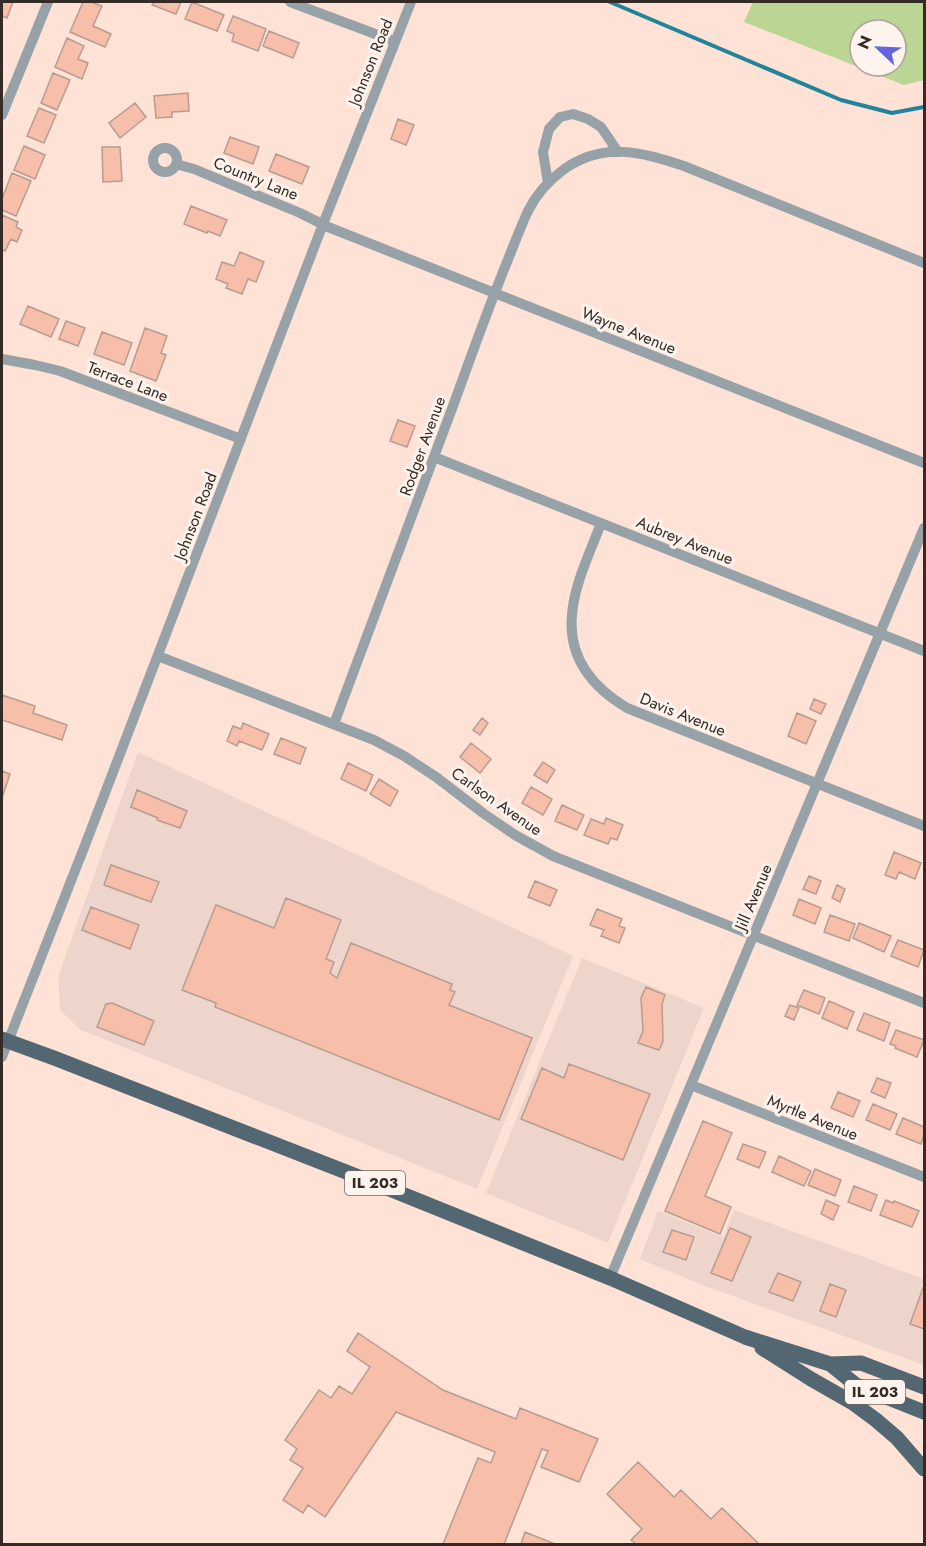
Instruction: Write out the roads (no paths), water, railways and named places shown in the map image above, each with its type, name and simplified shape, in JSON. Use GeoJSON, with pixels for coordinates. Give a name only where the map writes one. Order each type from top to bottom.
{"type":"FeatureCollection","features":[{"type":"Feature","properties":{"kind":"main road","name":"IL 203"},"geometry":{"type":"LineString","coordinates":[[5,1040],[297,1151],[610,1278],[745,1337],[830,1364],[856,1385],[924,1412]]}},
{"type":"Feature","properties":{"kind":"main road"},"geometry":{"type":"LineString","coordinates":[[745,1337],[853,1403],[897,1438],[924,1469]]}},
{"type":"Feature","properties":{"kind":"main road","name":"IL 203"},"geometry":{"type":"LineString","coordinates":[[830,1364],[861,1362],[924,1387]]}},
{"type":"Feature","properties":{"kind":"street"},"geometry":{"type":"LineString","coordinates":[[2,116],[6,91],[48,2]]}},
{"type":"Feature","properties":{"kind":"street"},"geometry":{"type":"LineString","coordinates":[[290,2],[394,41]]}},
{"type":"Feature","properties":{"kind":"street","name":"Johnson Road"},"geometry":{"type":"LineString","coordinates":[[2,1057],[5,1040],[158,656],[323,224],[411,2]]}},
{"type":"Feature","properties":{"kind":"street"},"geometry":{"type":"LineString","coordinates":[[548,183],[543,152],[549,129],[560,117],[573,114],[588,119],[601,127],[618,152]]}},
{"type":"Feature","properties":{"kind":"street","name":"Rodger Avenue"},"geometry":{"type":"LineString","coordinates":[[334,724],[494,293],[528,212],[537,196],[562,170],[591,156],[608,152],[629,151],[653,156],[684,166],[924,262]]}},
{"type":"Feature","properties":{"kind":"street","name":"Country Lane"},"geometry":{"type":"LineString","coordinates":[[176,164],[194,169],[323,224]]}},
{"type":"Feature","properties":{"kind":"street","name":"Wayne Avenue"},"geometry":{"type":"LineString","coordinates":[[323,224],[924,463]]}},
{"type":"Feature","properties":{"kind":"street","name":"Terrace Lane"},"geometry":{"type":"LineString","coordinates":[[2,359],[60,371],[241,439]]}},
{"type":"Feature","properties":{"kind":"street","name":"Aubrey Avenue"},"geometry":{"type":"LineString","coordinates":[[434,457],[924,651]]}},
{"type":"Feature","properties":{"kind":"street","name":"Davis Avenue"},"geometry":{"type":"LineString","coordinates":[[601,523],[577,587],[571,627],[575,646],[584,668],[598,687],[610,698],[627,708],[924,826]]}},
{"type":"Feature","properties":{"kind":"street","name":"Jill Avenue"},"geometry":{"type":"LineString","coordinates":[[610,1278],[924,528]]}},
{"type":"Feature","properties":{"kind":"street","name":"Carlson Avenue"},"geometry":{"type":"LineString","coordinates":[[158,656],[334,724],[404,756],[515,836],[553,856],[924,1003]]}},
{"type":"Feature","properties":{"kind":"street","name":"Myrtle Avenue"},"geometry":{"type":"LineString","coordinates":[[691,1085],[924,1178]]}},
{"type":"Feature","properties":{"kind":"waterway"},"geometry":{"type":"LineString","coordinates":[[610,2],[841,100],[892,113],[924,107]]}}]}
